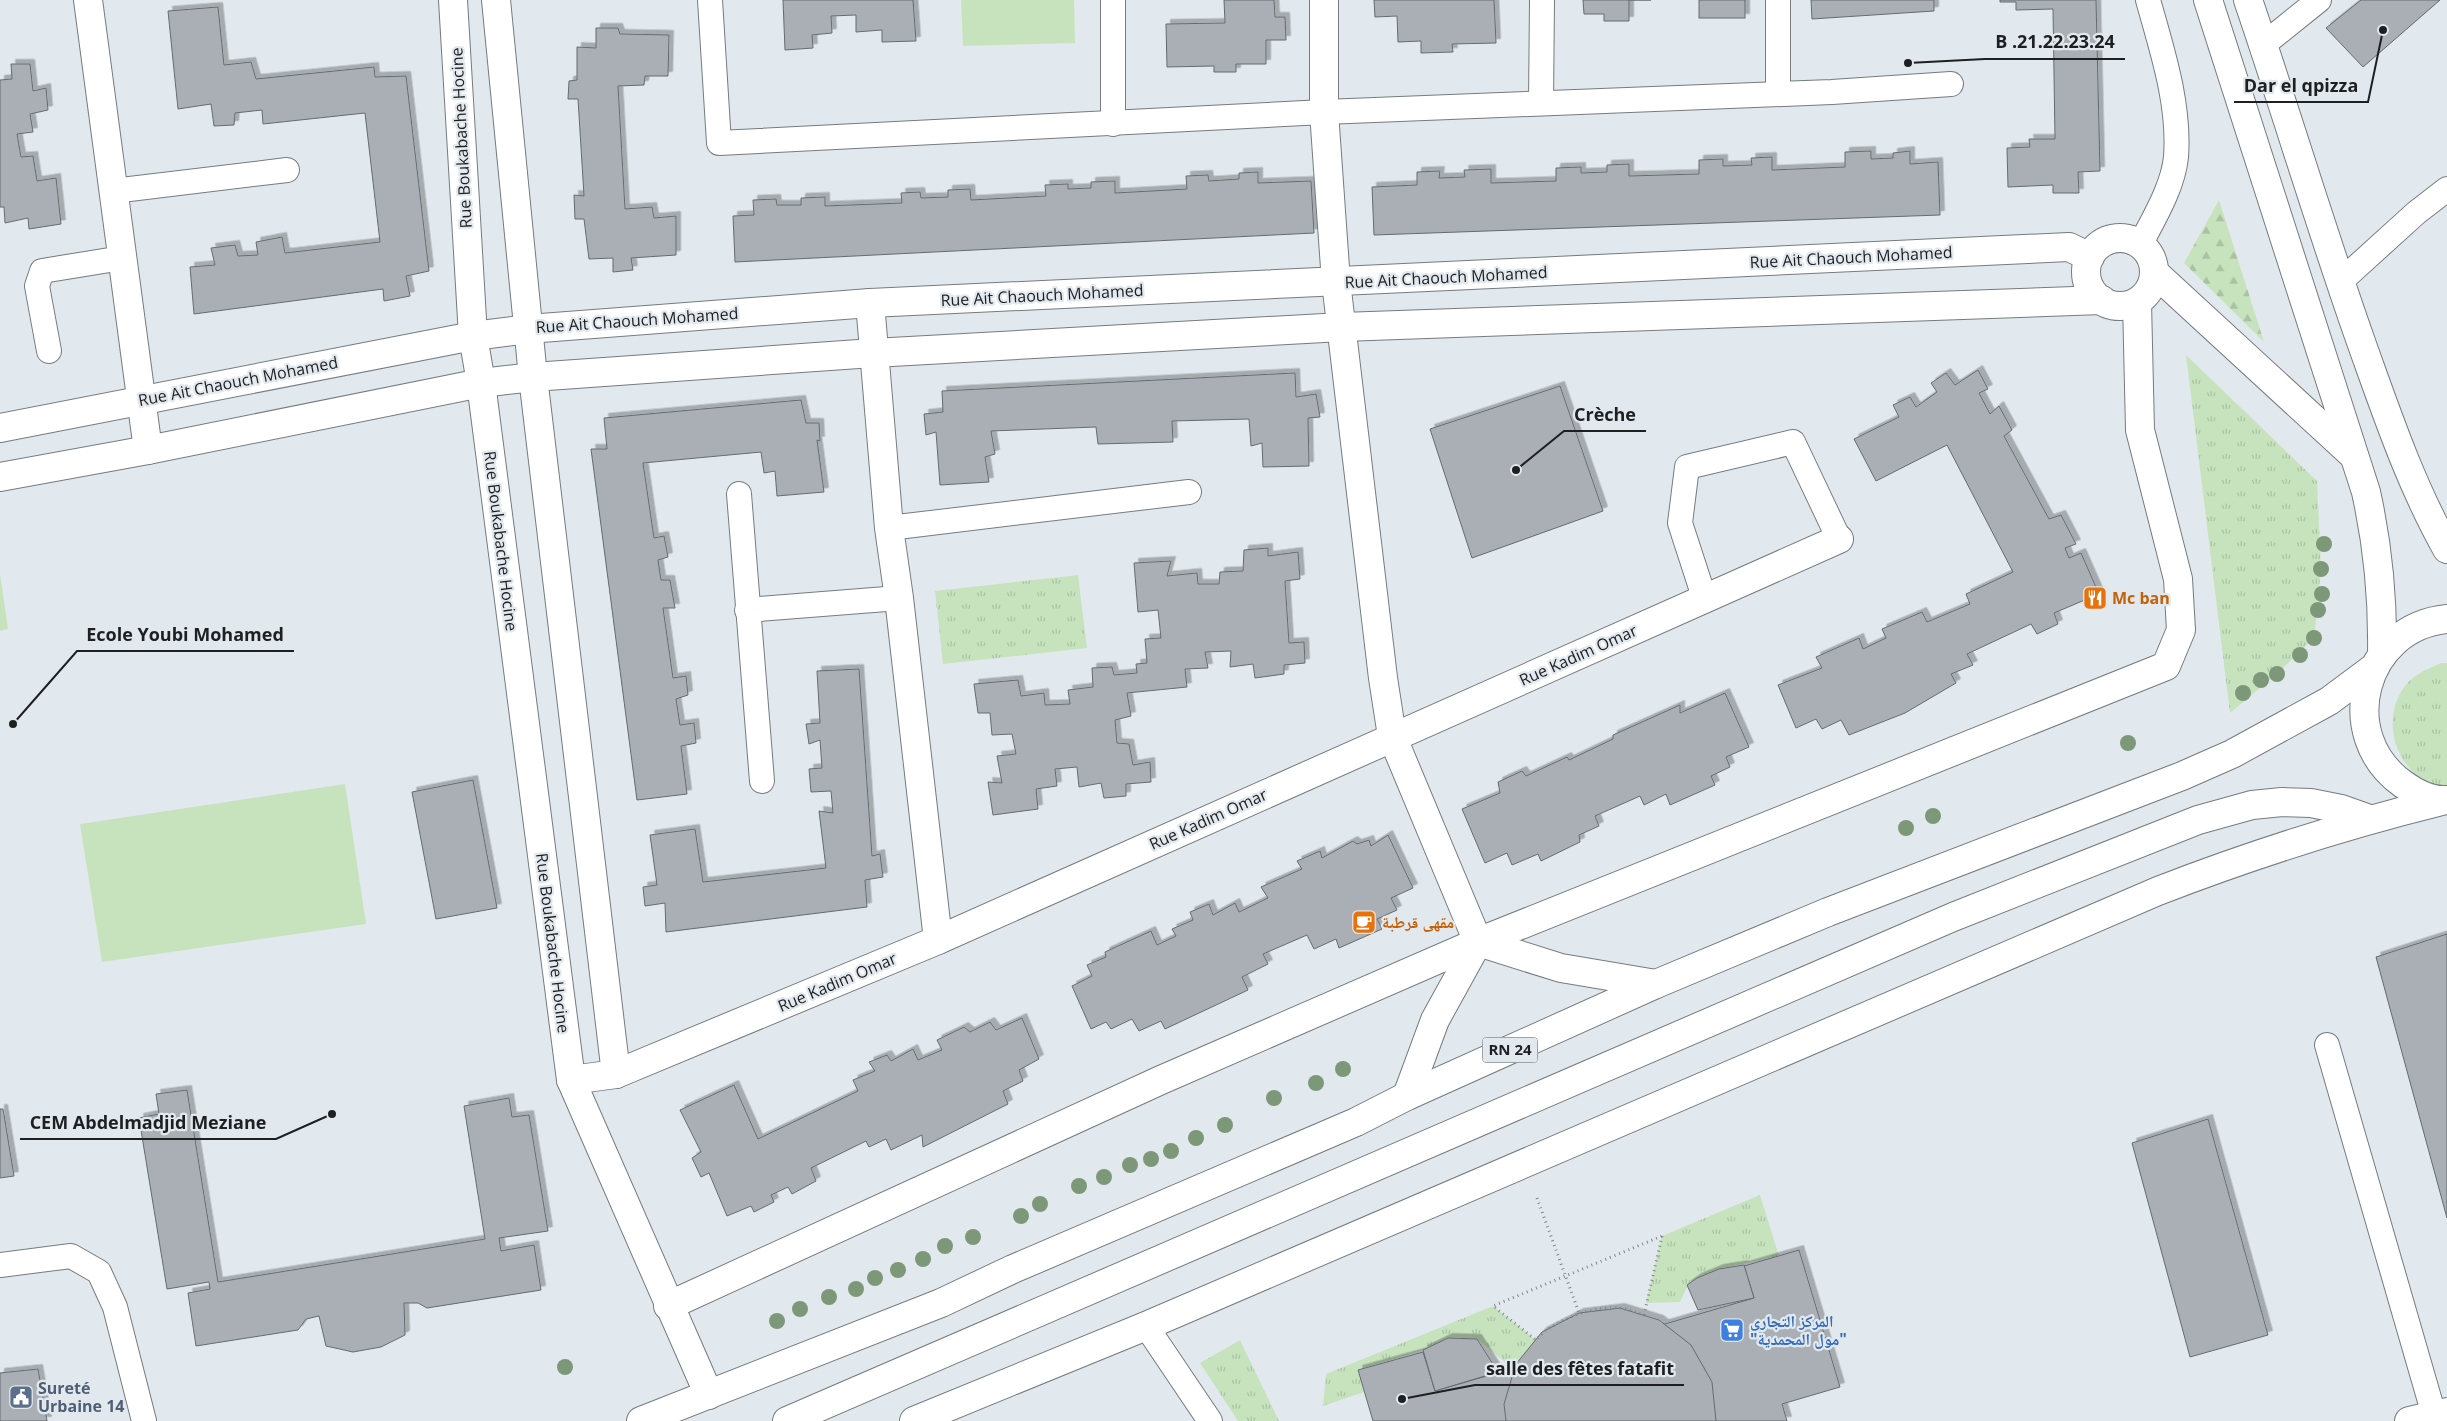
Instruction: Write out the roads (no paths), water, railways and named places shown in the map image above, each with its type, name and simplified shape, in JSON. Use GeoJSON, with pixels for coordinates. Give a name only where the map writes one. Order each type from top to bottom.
{"type":"FeatureCollection","features":[{"type":"Feature","properties":{"kind":"street"},"geometry":{"type":"LineString","coordinates":[[88,0],[148,450]]}},
{"type":"Feature","properties":{"kind":"street","name":"Rue Boukabache Hocine"},"geometry":{"type":"LineString","coordinates":[[453,0],[473,336],[481,383],[571,1080],[668,1306],[709,1395]]}},
{"type":"Feature","properties":{"kind":"street"},"geometry":{"type":"LineString","coordinates":[[496,0],[533,377],[616,1074]]}},
{"type":"Feature","properties":{"kind":"street"},"geometry":{"type":"LineString","coordinates":[[1324,0],[1324,112],[1336,282],[1383,678],[1392,736],[1478,942],[1561,968],[1656,984]]}},
{"type":"Feature","properties":{"kind":"street"},"geometry":{"type":"LineString","coordinates":[[2208,0],[2366,492],[2375,534],[2383,614],[2377,662],[2364,696],[2365,725],[2374,752],[2391,775],[2414,792],[2444,800]]}},
{"type":"Feature","properties":{"kind":"street"},"geometry":{"type":"LineString","coordinates":[[2248,0],[2340,282],[2390,421],[2418,492],[2447,549]]}},
{"type":"Feature","properties":{"kind":"street"},"geometry":{"type":"LineString","coordinates":[[2118,239],[2129,240],[2140,245],[2148,252],[2153,262],[2155,273],[2146,294],[2137,302],[2119,306],[2102,300],[2094,294],[2088,281],[2087,266],[2090,257],[2097,247],[2106,241],[2118,239]]}},
{"type":"Feature","properties":{"kind":"street","name":"Rue Ait Chaouch Mohamed"},"geometry":{"type":"LineString","coordinates":[[0,428],[473,336],[528,328],[870,303],[2069,247],[2090,257]]}},
{"type":"Feature","properties":{"kind":"street"},"geometry":{"type":"LineString","coordinates":[[2155,273],[2354,456]]}},
{"type":"Feature","properties":{"kind":"street"},"geometry":{"type":"LineString","coordinates":[[0,477],[148,450],[481,383],[533,377],[873,353],[1342,327],[2102,300]]}},
{"type":"Feature","properties":{"kind":"street"},"geometry":{"type":"LineString","coordinates":[[668,1306],[1161,1080],[1478,942],[2166,666],[2181,630],[2178,579],[2140,430],[2137,302]]}},
{"type":"Feature","properties":{"kind":"street"},"geometry":{"type":"LineString","coordinates":[[870,303],[889,528],[899,598],[938,940]]}},
{"type":"Feature","properties":{"kind":"street","name":"Rue Kadim Omar"},"geometry":{"type":"LineString","coordinates":[[571,1080],[616,1074],[938,940],[1392,736],[1705,600],[1839,539]]}},
{"type":"Feature","properties":{"kind":"street"},"geometry":{"type":"LineString","coordinates":[[2377,662],[2413,628],[2435,620],[2447,619]]}},
{"type":"Feature","properties":{"kind":"street","name":"RN 24"},"geometry":{"type":"LineString","coordinates":[[641,1421],[941,1303],[1013,1269],[1356,1122],[1407,1096],[1656,984],[1828,912],[2207,765],[2290,724],[2329,701],[2377,662]]}},
{"type":"Feature","properties":{"kind":"street"},"geometry":{"type":"LineString","coordinates":[[914,1421],[1146,1326],[2158,891],[2233,862],[2369,819],[2444,800]]}},
{"type":"Feature","properties":{"kind":"street"},"geometry":{"type":"LineString","coordinates":[[787,1421],[1953,917],[2198,820],[2252,805],[2282,802],[2311,803],[2341,809],[2369,819]]}},
{"type":"Feature","properties":{"kind":"street"},"geometry":{"type":"LineString","coordinates":[[1407,1096],[1435,1020],[1478,942]]}},
{"type":"Feature","properties":{"kind":"lane"},"geometry":{"type":"LineString","coordinates":[[710,0],[719,143],[1324,112],[1778,92],[1832,92],[1950,84]]}},
{"type":"Feature","properties":{"kind":"lane"},"geometry":{"type":"LineString","coordinates":[[1113,0],[1113,124]]}},
{"type":"Feature","properties":{"kind":"lane"},"geometry":{"type":"LineString","coordinates":[[1541,103],[1542,0]]}},
{"type":"Feature","properties":{"kind":"lane"},"geometry":{"type":"LineString","coordinates":[[1778,0],[1778,92]]}},
{"type":"Feature","properties":{"kind":"lane"},"geometry":{"type":"LineString","coordinates":[[2140,245],[2159,207],[2176,158],[2172,96],[2148,0]]}},
{"type":"Feature","properties":{"kind":"lane"},"geometry":{"type":"LineString","coordinates":[[2263,45],[2319,0]]}},
{"type":"Feature","properties":{"kind":"lane"},"geometry":{"type":"LineString","coordinates":[[113,191],[287,170]]}},
{"type":"Feature","properties":{"kind":"lane"},"geometry":{"type":"LineString","coordinates":[[2340,282],[2416,213],[2447,189]]}},
{"type":"Feature","properties":{"kind":"lane"},"geometry":{"type":"LineString","coordinates":[[50,351],[37,286],[42,271],[122,258]]}},
{"type":"Feature","properties":{"kind":"lane"},"geometry":{"type":"LineString","coordinates":[[1705,600],[1680,523],[1687,467],[1793,442],[1839,539]]}},
{"type":"Feature","properties":{"kind":"lane"},"geometry":{"type":"LineString","coordinates":[[889,528],[1188,492]]}},
{"type":"Feature","properties":{"kind":"lane"},"geometry":{"type":"LineString","coordinates":[[739,494],[762,781]]}},
{"type":"Feature","properties":{"kind":"lane"},"geometry":{"type":"LineString","coordinates":[[747,610],[899,598]]}},
{"type":"Feature","properties":{"kind":"lane"},"geometry":{"type":"LineString","coordinates":[[2327,1045],[2430,1416]]}},
{"type":"Feature","properties":{"kind":"lane"},"geometry":{"type":"LineString","coordinates":[[0,1265],[71,1256],[99,1272],[115,1307],[144,1421]]}},
{"type":"Feature","properties":{"kind":"lane"},"geometry":{"type":"LineString","coordinates":[[1146,1326],[1210,1421]]}},
{"type":"Feature","properties":{"kind":"place","name":"Dar el qpizza"},"geometry":{"type":"Point","coordinates":[2383,30]}},
{"type":"Feature","properties":{"kind":"place","name":"B .21.22.23.24"},"geometry":{"type":"Point","coordinates":[1908,63]}},
{"type":"Feature","properties":{"kind":"place","name":"Crèche"},"geometry":{"type":"Point","coordinates":[1516,470]}},
{"type":"Feature","properties":{"kind":"place","name":"Mc ban"},"geometry":{"type":"Point","coordinates":[2095,598]}},
{"type":"Feature","properties":{"kind":"place","name":"Ecole Youbi Mohamed"},"geometry":{"type":"Point","coordinates":[13,724]}},
{"type":"Feature","properties":{"kind":"place","name":"مقهى قرطبة"},"geometry":{"type":"Point","coordinates":[1364,922]}},
{"type":"Feature","properties":{"kind":"place","name":"CEM Abdelmadjid Meziane"},"geometry":{"type":"Point","coordinates":[332,1114]}},
{"type":"Feature","properties":{"kind":"place","name":"المركز التجاري \"مول المحمدية\""},"geometry":{"type":"Point","coordinates":[1732,1330]}},
{"type":"Feature","properties":{"kind":"place","name":"Sureté Urbaine 14"},"geometry":{"type":"Point","coordinates":[21,1397]}},
{"type":"Feature","properties":{"kind":"place","name":"salle des fêtes fatafit"},"geometry":{"type":"Point","coordinates":[1402,1399]}}]}
